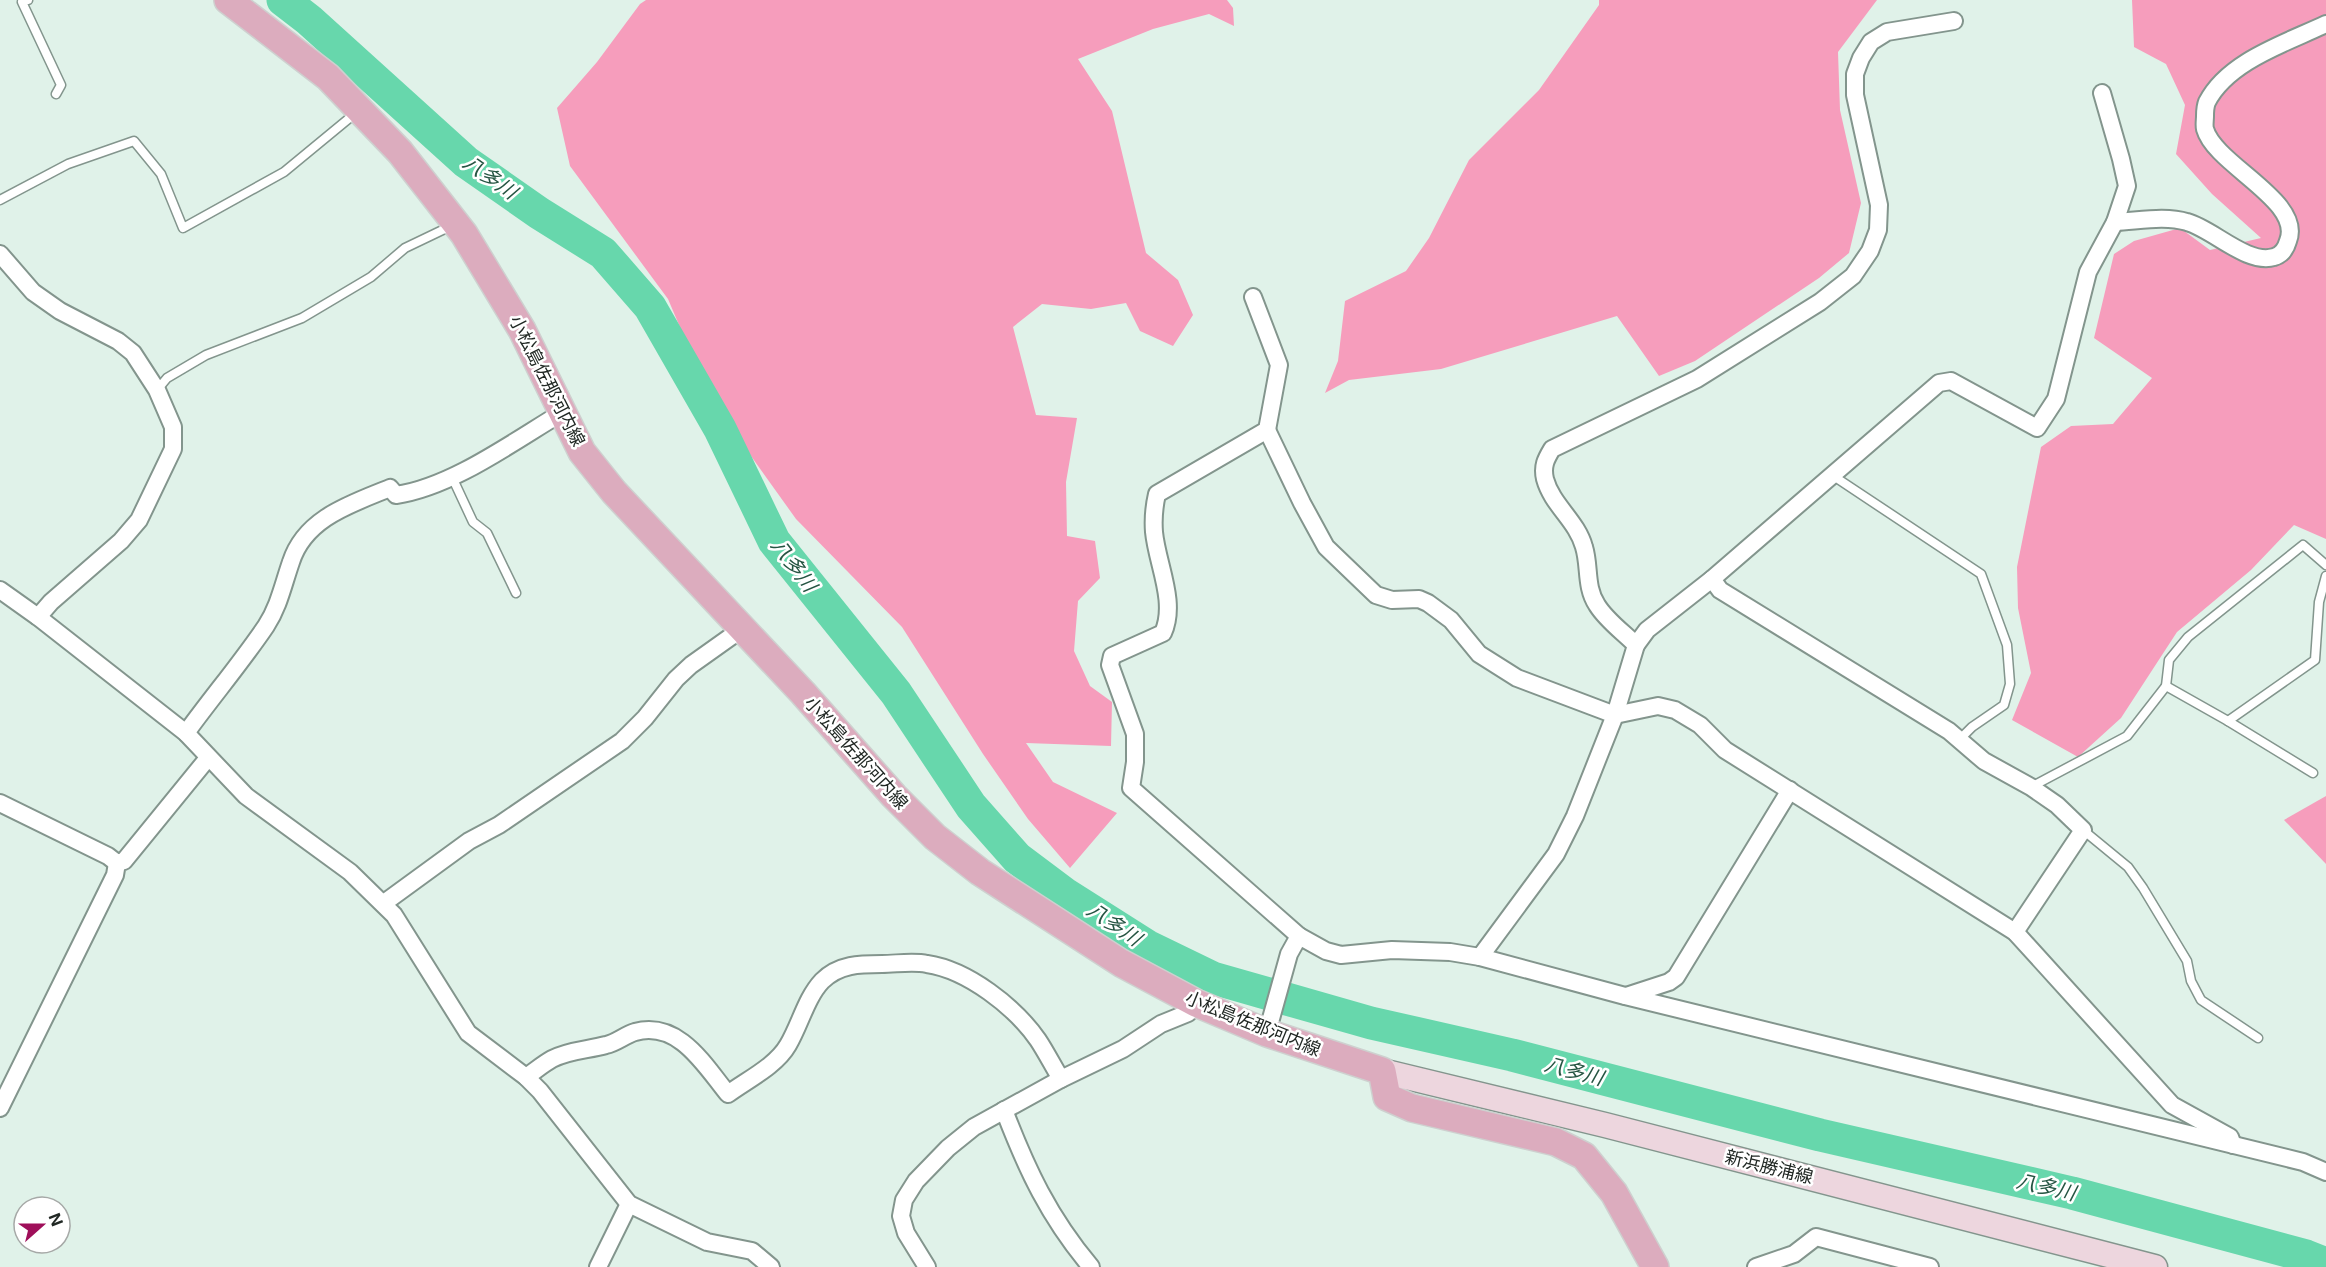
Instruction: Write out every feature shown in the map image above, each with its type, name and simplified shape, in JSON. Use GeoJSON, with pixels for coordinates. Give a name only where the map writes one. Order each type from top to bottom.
{"type":"FeatureCollection","features":[{"type":"Feature","properties":{"kind":"main road","name":"小松島佐那河内線"},"geometry":{"type":"LineString","coordinates":[[228,0],[328,77],[400,152],[456,224],[522,330],[582,452],[614,492],[743,628],[894,796],[935,837],[980,872],[1121,963],[1196,1003],[1382,1071]]}},
{"type":"Feature","properties":{"kind":"main road"},"geometry":{"type":"LineString","coordinates":[[1382,1071],[1387,1098],[1395,1102],[1556,1142],[1584,1156],[1614,1193],[1655,1267]]}},
{"type":"Feature","properties":{"kind":"main road","name":"新浜勝浦線"},"geometry":{"type":"LineString","coordinates":[[1382,1071],[1605,1125],[2155,1267]]}},
{"type":"Feature","properties":{"kind":"street"},"geometry":{"type":"LineString","coordinates":[[1636,645],[1598,607],[1590,593],[1585,548],[1578,530],[1551,493],[1545,478],[1544,463],[1552,449],[1697,379],[1820,302],[1853,276],[1870,251],[1878,230],[1879,205],[1855,96],[1855,74],[1861,58],[1871,42],[1887,32],[1954,21]]}},
{"type":"Feature","properties":{"kind":"street"},"geometry":{"type":"LineString","coordinates":[[2115,222],[2173,219],[2189,222],[2255,257],[2275,257],[2285,249],[2291,234],[2287,218],[2274,200],[2216,148],[2205,129],[2205,105],[2223,80],[2241,65],[2326,24]]}},
{"type":"Feature","properties":{"kind":"street"},"geometry":{"type":"LineString","coordinates":[[1480,957],[1556,854],[1575,816],[1615,715],[1636,645],[1647,630],[1712,579],[1940,383],[1951,381],[2037,428],[2056,399],[2088,272],[2115,222],[2127,186],[2102,93]]}},
{"type":"Feature","properties":{"kind":"street"},"geometry":{"type":"LineString","coordinates":[[0,254],[33,292],[60,311],[118,341],[133,353],[157,390],[173,427],[173,449],[139,520],[121,541],[38,616]]}},
{"type":"Feature","properties":{"kind":"street"},"geometry":{"type":"LineString","coordinates":[[1253,297],[1279,365],[1267,430],[1326,547],[1376,595],[1392,600],[1419,599],[1428,603],[1451,620],[1479,654],[1517,678],[1615,715],[1658,706],[1675,710],[1700,725],[1725,750],[2016,932],[2172,1105],[2190,1117],[2230,1137],[2233,1145]]}},
{"type":"Feature","properties":{"kind":"street"},"geometry":{"type":"LineString","coordinates":[[186,733],[266,625],[282,596],[291,560],[304,537],[320,521],[340,509],[390,488],[396,495],[414,492],[452,477],[563,412]]}},
{"type":"Feature","properties":{"kind":"street"},"geometry":{"type":"LineString","coordinates":[[1267,430],[1157,494],[1154,508],[1154,532],[1166,593],[1168,622],[1163,633],[1112,656],[1110,665],[1135,734],[1135,762],[1131,788],[1299,936],[1326,951],[1341,956],[1392,950],[1450,952],[1480,957],[1625,996],[2303,1162],[2326,1172]]}},
{"type":"Feature","properties":{"kind":"street"},"geometry":{"type":"LineString","coordinates":[[1712,579],[1720,590],[1960,739],[1983,761],[2057,805],[2083,830],[2016,932]]}},
{"type":"Feature","properties":{"kind":"street"},"geometry":{"type":"LineString","coordinates":[[0,590],[38,616],[186,733],[246,796],[350,872],[384,903],[394,915],[468,1033],[526,1077],[540,1091],[629,1204],[707,1242],[752,1251],[771,1267]]}},
{"type":"Feature","properties":{"kind":"street"},"geometry":{"type":"LineString","coordinates":[[384,903],[469,841],[499,825],[622,741],[645,718],[676,679],[691,665],[743,628]]}},
{"type":"Feature","properties":{"kind":"street"},"geometry":{"type":"LineString","coordinates":[[117,863],[124,861],[208,758]]}},
{"type":"Feature","properties":{"kind":"street"},"geometry":{"type":"LineString","coordinates":[[1625,996],[1669,982],[1676,977],[1790,790]]}},
{"type":"Feature","properties":{"kind":"street"},"geometry":{"type":"LineString","coordinates":[[0,803],[108,856],[117,863]]}},
{"type":"Feature","properties":{"kind":"street"},"geometry":{"type":"LineString","coordinates":[[0,1108],[115,875],[117,863]]}},
{"type":"Feature","properties":{"kind":"street"},"geometry":{"type":"LineString","coordinates":[[1268,1028],[1289,954],[1299,936]]}},
{"type":"Feature","properties":{"kind":"street"},"geometry":{"type":"LineString","coordinates":[[526,1077],[553,1059],[573,1052],[608,1045],[635,1032],[653,1030],[672,1035],[688,1046],[728,1094],[774,1061],[787,1047],[812,996],[822,981],[836,970],[852,964],[926,963],[956,971],[1011,1010],[1037,1039],[1061,1079]]}},
{"type":"Feature","properties":{"kind":"street"},"geometry":{"type":"LineString","coordinates":[[927,1267],[906,1233],[901,1216],[904,1200],[916,1181],[948,1148],[974,1127],[1061,1079],[1123,1049],[1161,1024],[1188,1013],[1196,1003]]}},
{"type":"Feature","properties":{"kind":"street"},"geometry":{"type":"LineString","coordinates":[[1004,1110],[1039,1192],[1056,1223],[1091,1267]]}},
{"type":"Feature","properties":{"kind":"street"},"geometry":{"type":"LineString","coordinates":[[598,1267],[629,1204]]}},
{"type":"Feature","properties":{"kind":"street"},"geometry":{"type":"LineString","coordinates":[[1756,1267],[1794,1254],[1816,1237],[1930,1267]]}},
{"type":"Feature","properties":{"kind":"lane"},"geometry":{"type":"LineString","coordinates":[[28,0],[22,2],[60,86],[56,94]]}},
{"type":"Feature","properties":{"kind":"lane"},"geometry":{"type":"LineString","coordinates":[[0,200],[68,164],[134,141],[161,174],[183,228],[284,172],[359,110]]}},
{"type":"Feature","properties":{"kind":"lane"},"geometry":{"type":"LineString","coordinates":[[157,390],[167,378],[206,355],[302,318],[371,277],[405,248],[456,224]]}},
{"type":"Feature","properties":{"kind":"lane"},"geometry":{"type":"LineString","coordinates":[[1832,475],[1981,574],[2007,645],[2010,684],[2004,705],[1972,727],[1960,739]]}},
{"type":"Feature","properties":{"kind":"lane"},"geometry":{"type":"LineString","coordinates":[[452,477],[473,522],[487,532],[516,593]]}},
{"type":"Feature","properties":{"kind":"lane"},"geometry":{"type":"LineString","coordinates":[[2031,788],[2127,736],[2166,686],[2169,660],[2188,638],[2302,544],[2326,565]]}},
{"type":"Feature","properties":{"kind":"lane"},"geometry":{"type":"LineString","coordinates":[[2228,721],[2315,660],[2319,602],[2326,576]]}},
{"type":"Feature","properties":{"kind":"lane"},"geometry":{"type":"LineString","coordinates":[[2166,686],[2313,772]]}},
{"type":"Feature","properties":{"kind":"lane"},"geometry":{"type":"LineString","coordinates":[[2083,830],[2128,867],[2133,874],[2187,961],[2190,981],[2201,1000],[2258,1038]]}},
{"type":"Feature","properties":{"kind":"shaded area"},"geometry":{"type":"Polygon","coordinates":[[[646,0],[1227,0],[1233,8],[1234,26],[1209,14],[1153,29],[1078,59],[1112,111],[1146,253],[1178,280],[1193,315],[1173,346],[1140,331],[1126,303],[1091,309],[1042,304],[1013,327],[1036,415],[1077,418],[1066,482],[1067,536],[1095,541],[1100,578],[1078,601],[1074,651],[1090,686],[1112,702],[1111,746],[1026,743],[1053,782],[1117,813],[1070,868],[1028,819],[983,754],[902,627],[796,519],[711,400],[668,299],[570,166],[557,108],[597,62],[640,4],[646,0]]]}},
{"type":"Feature","properties":{"kind":"shaded area"},"geometry":{"type":"Polygon","coordinates":[[[1599,0],[1877,0],[1838,52],[1840,110],[1861,203],[1849,253],[1819,278],[1695,361],[1659,376],[1617,316],[1441,369],[1349,380],[1325,393],[1338,361],[1345,301],[1406,271],[1429,238],[1469,160],[1539,90],[1599,5],[1599,0]]]}},
{"type":"Feature","properties":{"kind":"shaded area"},"geometry":{"type":"Polygon","coordinates":[[[2132,0],[2326,0],[2326,539],[2294,525],[2251,570],[2177,632],[2121,718],[2078,757],[2012,720],[2031,673],[2018,608],[2017,567],[2041,447],[2071,426],[2113,424],[2152,378],[2094,338],[2114,254],[2134,241],[2180,228],[2210,250],[2261,238],[2212,194],[2176,154],[2185,105],[2166,64],[2134,47],[2132,0]]]}},
{"type":"Feature","properties":{"kind":"shaded area"},"geometry":{"type":"Polygon","coordinates":[[[2326,796],[2326,864],[2284,820],[2326,796]]]}},
{"type":"Feature","properties":{"kind":"waterway","name":"八多川"},"geometry":{"type":"LineString","coordinates":[[283,0],[309,20],[466,162],[539,213],[603,253],[650,307],[720,429],[774,541],[896,693],[971,806],[1017,858],[1065,894],[1147,946],[1213,978],[1371,1023],[1512,1055],[1820,1135],[2072,1193],[2306,1256],[2326,1264]]}}]}
